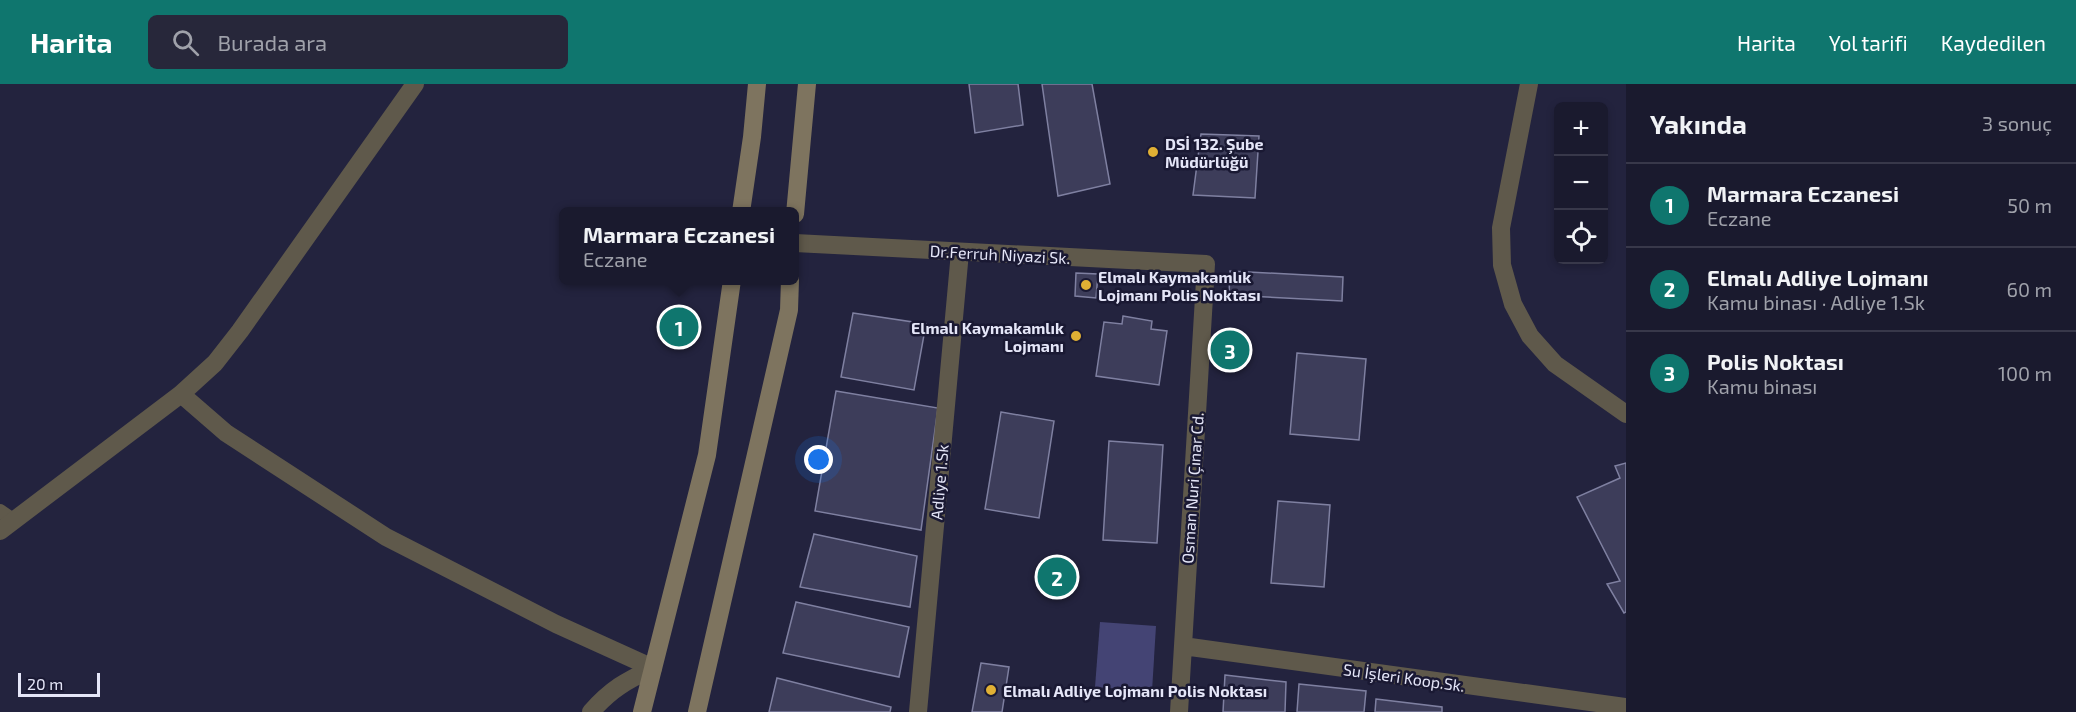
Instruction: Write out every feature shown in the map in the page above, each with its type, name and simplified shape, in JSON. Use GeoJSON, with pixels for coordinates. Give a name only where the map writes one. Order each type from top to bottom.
{"type":"FeatureCollection","features":[{"type":"Feature","properties":{"kind":"main road"},"geometry":{"type":"LineString","coordinates":[[742,207],[757,84]]}},
{"type":"Feature","properties":{"kind":"main road"},"geometry":{"type":"LineString","coordinates":[[796,207],[807,84]]}},
{"type":"Feature","properties":{"kind":"main road"},"geometry":{"type":"LineString","coordinates":[[642,712],[707,455],[731,285]]}},
{"type":"Feature","properties":{"kind":"main road"},"geometry":{"type":"LineString","coordinates":[[697,712],[789,310],[790,285]]}},
{"type":"Feature","properties":{"kind":"street"},"geometry":{"type":"LineString","coordinates":[[4,520],[181,394],[215,363],[415,84]]}},
{"type":"Feature","properties":{"kind":"street"},"geometry":{"type":"LineString","coordinates":[[1529,84],[1501,228],[1502,265],[1513,304],[1530,336],[1555,364],[1626,414]]}},
{"type":"Feature","properties":{"kind":"street","name":"Dr.Ferruh Niyazi Sk."},"geometry":{"type":"LineString","coordinates":[[799,243],[1206,264]]}},
{"type":"Feature","properties":{"kind":"street","name":"Adliye 1.Sk"},"geometry":{"type":"LineString","coordinates":[[918,712],[960,252]]}},
{"type":"Feature","properties":{"kind":"street","name":"Osman Nuri Çınar Cd."},"geometry":{"type":"LineString","coordinates":[[1179,712],[1206,264]]}},
{"type":"Feature","properties":{"kind":"street"},"geometry":{"type":"LineString","coordinates":[[181,394],[225,433],[386,537],[556,624],[653,668]]}},
{"type":"Feature","properties":{"kind":"street","name":"Su İşleri Koop.Sk."},"geometry":{"type":"LineString","coordinates":[[1183,646],[1626,707]]}},
{"type":"Feature","properties":{"kind":"street"},"geometry":{"type":"LineString","coordinates":[[591,712],[622,683],[653,668]]}},
{"type":"Feature","properties":{"kind":"shaded area"},"geometry":{"type":"Polygon","coordinates":[[[1100,622],[1156,626],[1152,691],[1095,687],[1100,622]]]}},
{"type":"Feature","properties":{"kind":"building"},"geometry":{"type":"Polygon","coordinates":[[[969,84],[1018,84],[1023,125],[975,133],[969,84]]]}},
{"type":"Feature","properties":{"kind":"building"},"geometry":{"type":"Polygon","coordinates":[[[1042,84],[1092,84],[1110,184],[1058,196],[1042,84]]]}},
{"type":"Feature","properties":{"kind":"building"},"geometry":{"type":"Polygon","coordinates":[[[1201,134],[1259,136],[1255,198],[1193,195],[1201,134]]]}},
{"type":"Feature","properties":{"kind":"building"},"geometry":{"type":"Polygon","coordinates":[[[1230,271],[1343,277],[1342,301],[1229,295],[1230,271]]]}},
{"type":"Feature","properties":{"kind":"building","name":"Elmalı Kaymakamlık Lojmanı Polis Noktası"},"geometry":{"type":"Polygon","coordinates":[[[1076,273],[1098,274],[1096,298],[1075,296],[1076,273]]]}},
{"type":"Feature","properties":{"kind":"building"},"geometry":{"type":"Polygon","coordinates":[[[853,313],[926,324],[914,390],[841,377],[853,313]]]}},
{"type":"Feature","properties":{"kind":"building","name":"Elmalı Kaymakamlık Lojmanı"},"geometry":{"type":"Polygon","coordinates":[[[1123,316],[1152,321],[1151,329],[1167,331],[1159,385],[1096,376],[1104,322],[1122,324],[1123,316]]]}},
{"type":"Feature","properties":{"kind":"building"},"geometry":{"type":"Polygon","coordinates":[[[1221,339],[1240,340],[1239,361],[1220,360],[1221,339]]]}},
{"type":"Feature","properties":{"kind":"building"},"geometry":{"type":"Polygon","coordinates":[[[1297,353],[1366,359],[1359,440],[1290,434],[1297,353]]]}},
{"type":"Feature","properties":{"kind":"building"},"geometry":{"type":"Polygon","coordinates":[[[836,391],[938,408],[921,530],[815,511],[836,391]]]}},
{"type":"Feature","properties":{"kind":"building"},"geometry":{"type":"Polygon","coordinates":[[[1001,412],[1054,421],[1039,518],[985,509],[1001,412]]]}},
{"type":"Feature","properties":{"kind":"building"},"geometry":{"type":"Polygon","coordinates":[[[1109,441],[1163,445],[1157,543],[1103,540],[1109,441]]]}},
{"type":"Feature","properties":{"kind":"building"},"geometry":{"type":"Polygon","coordinates":[[[1626,463],[1626,612],[1624,613],[1607,584],[1620,581],[1577,497],[1620,478],[1615,466],[1626,463]]]}},
{"type":"Feature","properties":{"kind":"building"},"geometry":{"type":"Polygon","coordinates":[[[1278,501],[1330,505],[1324,587],[1271,583],[1278,501]]]}},
{"type":"Feature","properties":{"kind":"building"},"geometry":{"type":"Polygon","coordinates":[[[814,534],[917,556],[910,607],[800,587],[814,534]]]}},
{"type":"Feature","properties":{"kind":"building"},"geometry":{"type":"Polygon","coordinates":[[[796,602],[909,627],[899,677],[783,653],[796,602]]]}},
{"type":"Feature","properties":{"kind":"building","name":"Elmalı Adliye Lojmanı Polis Noktası"},"geometry":{"type":"Polygon","coordinates":[[[981,663],[1009,667],[1002,712],[972,712],[981,663]]]}},
{"type":"Feature","properties":{"kind":"building"},"geometry":{"type":"Polygon","coordinates":[[[1225,675],[1286,682],[1285,712],[1223,712],[1225,675]]]}},
{"type":"Feature","properties":{"kind":"building"},"geometry":{"type":"Polygon","coordinates":[[[777,678],[891,707],[890,712],[769,712],[777,678]]]}},
{"type":"Feature","properties":{"kind":"building"},"geometry":{"type":"Polygon","coordinates":[[[1299,684],[1366,691],[1364,712],[1297,712],[1299,684]]]}},
{"type":"Feature","properties":{"kind":"building"},"geometry":{"type":"Polygon","coordinates":[[[1376,699],[1442,707],[1442,712],[1375,712],[1376,699]]]}},
{"type":"Feature","properties":{"kind":"place","name":"DSİ 132. Şube Müdürlüğü"},"geometry":{"type":"Point","coordinates":[1153,152]}},
{"type":"Feature","properties":{"kind":"place","name":"Elmalı Kaymakamlık Lojmanı Polis Noktası"},"geometry":{"type":"Point","coordinates":[1086,285]}},
{"type":"Feature","properties":{"kind":"place","name":"Marmara Eczanesi"},"geometry":{"type":"Point","coordinates":[679,327]}},
{"type":"Feature","properties":{"kind":"place","name":"Elmalı Kaymakamlık Lojmanı"},"geometry":{"type":"Point","coordinates":[1076,336]}},
{"type":"Feature","properties":{"kind":"place","name":"Polis Noktası"},"geometry":{"type":"Point","coordinates":[1230,350]}},
{"type":"Feature","properties":{"kind":"place","name":"Elmalı Adliye Lojmanı"},"geometry":{"type":"Point","coordinates":[1057,577]}},
{"type":"Feature","properties":{"kind":"place","name":"Elmalı Adliye Lojmanı Polis Noktası"},"geometry":{"type":"Point","coordinates":[991,690]}}]}
